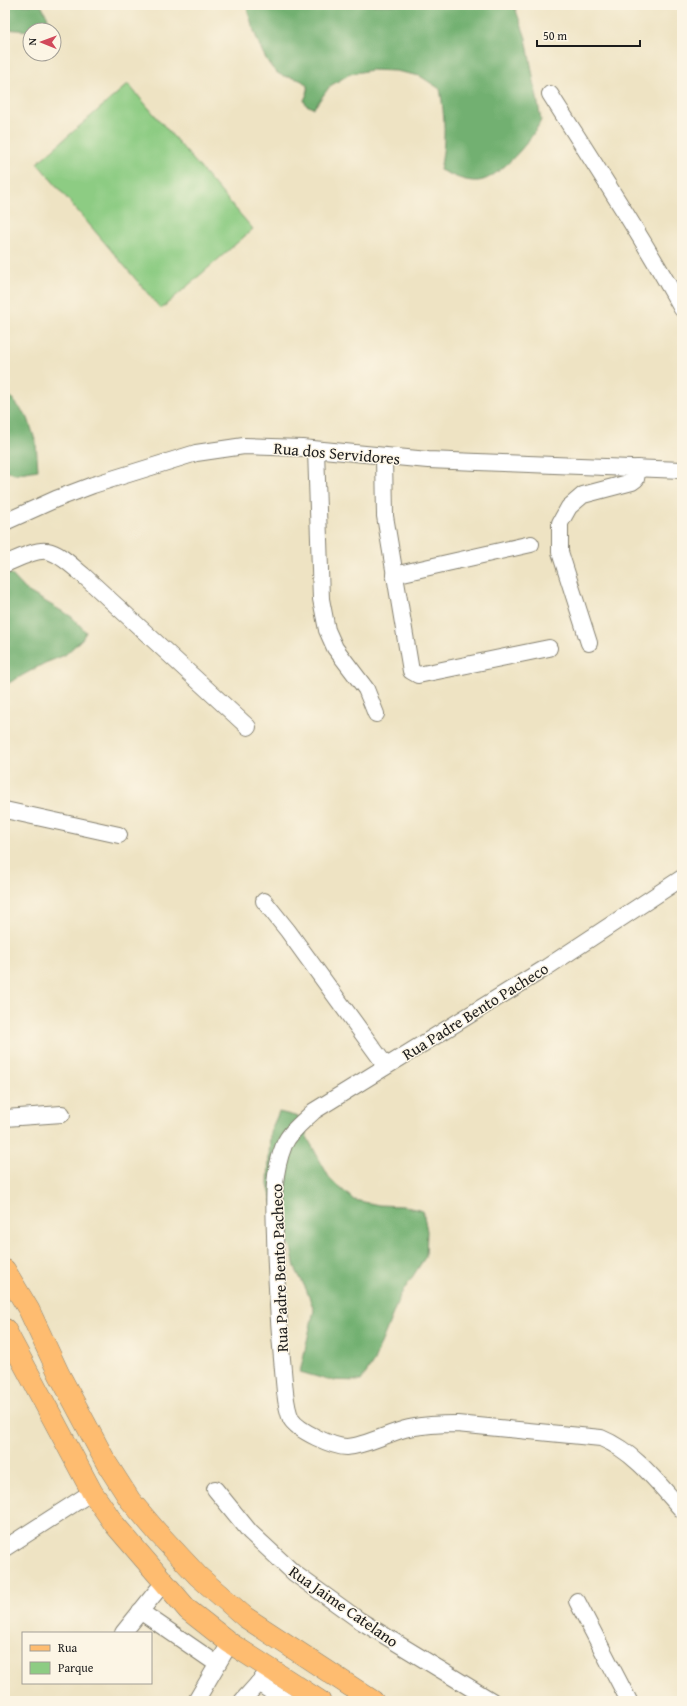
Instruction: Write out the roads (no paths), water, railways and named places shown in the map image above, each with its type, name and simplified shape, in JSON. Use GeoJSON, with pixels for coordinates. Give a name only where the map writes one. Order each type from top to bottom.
{"type":"FeatureCollection","features":[{"type":"Feature","properties":{"kind":"main road"},"geometry":{"type":"LineString","coordinates":[[5,1270],[29,1310],[59,1374],[107,1464],[130,1500],[198,1576],[245,1617],[373,1701]]}},
{"type":"Feature","properties":{"kind":"main road"},"geometry":{"type":"LineString","coordinates":[[5,1329],[92,1492],[115,1525],[188,1610],[230,1643],[264,1676],[320,1701]]}},
{"type":"Feature","properties":{"kind":"street"},"geometry":{"type":"LineString","coordinates":[[550,94],[651,253],[682,309]]}},
{"type":"Feature","properties":{"kind":"street","name":"Rua dos Servidores"},"geometry":{"type":"LineString","coordinates":[[5,522],[56,499],[196,453],[244,446],[316,450],[428,460],[682,470]]}},
{"type":"Feature","properties":{"kind":"street"},"geometry":{"type":"LineString","coordinates":[[316,450],[321,599],[327,630],[335,648],[366,688],[376,714]]}},
{"type":"Feature","properties":{"kind":"street"},"geometry":{"type":"LineString","coordinates":[[384,456],[385,516],[411,671],[418,675],[549,648]]}},
{"type":"Feature","properties":{"kind":"street"},"geometry":{"type":"LineString","coordinates":[[589,643],[560,552],[560,523],[569,507],[583,495],[632,482],[636,479],[638,468]]}},
{"type":"Feature","properties":{"kind":"street"},"geometry":{"type":"LineString","coordinates":[[394,574],[531,544]]}},
{"type":"Feature","properties":{"kind":"street"},"geometry":{"type":"LineString","coordinates":[[5,564],[38,551],[46,550],[57,555],[83,575],[248,727]]}},
{"type":"Feature","properties":{"kind":"street"},"geometry":{"type":"LineString","coordinates":[[5,810],[119,835]]}},
{"type":"Feature","properties":{"kind":"street","name":"Rua Padre Bento Pacheco"},"geometry":{"type":"LineString","coordinates":[[682,878],[544,969],[314,1111],[296,1128],[285,1143],[277,1164],[274,1182],[276,1283],[287,1410],[292,1420],[303,1429],[316,1437],[347,1447],[409,1428],[438,1424],[457,1424],[601,1438],[611,1442],[631,1455],[682,1510]]}},
{"type":"Feature","properties":{"kind":"street"},"geometry":{"type":"LineString","coordinates":[[264,901],[288,931],[386,1066]]}},
{"type":"Feature","properties":{"kind":"street"},"geometry":{"type":"LineString","coordinates":[[5,1118],[62,1114]]}},
{"type":"Feature","properties":{"kind":"street","name":"Rua Jaime Catelano"},"geometry":{"type":"LineString","coordinates":[[215,1489],[250,1532],[294,1573],[359,1620],[492,1701]]}},
{"type":"Feature","properties":{"kind":"street"},"geometry":{"type":"LineString","coordinates":[[5,1548],[92,1492]]}},
{"type":"Feature","properties":{"kind":"street"},"geometry":{"type":"LineString","coordinates":[[123,1632],[164,1582]]}},
{"type":"Feature","properties":{"kind":"street"},"geometry":{"type":"LineString","coordinates":[[576,1601],[628,1701]]}},
{"type":"Feature","properties":{"kind":"street"},"geometry":{"type":"LineString","coordinates":[[140,1611],[218,1664]]}},
{"type":"Feature","properties":{"kind":"street"},"geometry":{"type":"LineString","coordinates":[[196,1701],[230,1643]]}},
{"type":"Feature","properties":{"kind":"street"},"geometry":{"type":"LineString","coordinates":[[242,1701],[264,1676],[286,1701]]}}]}
